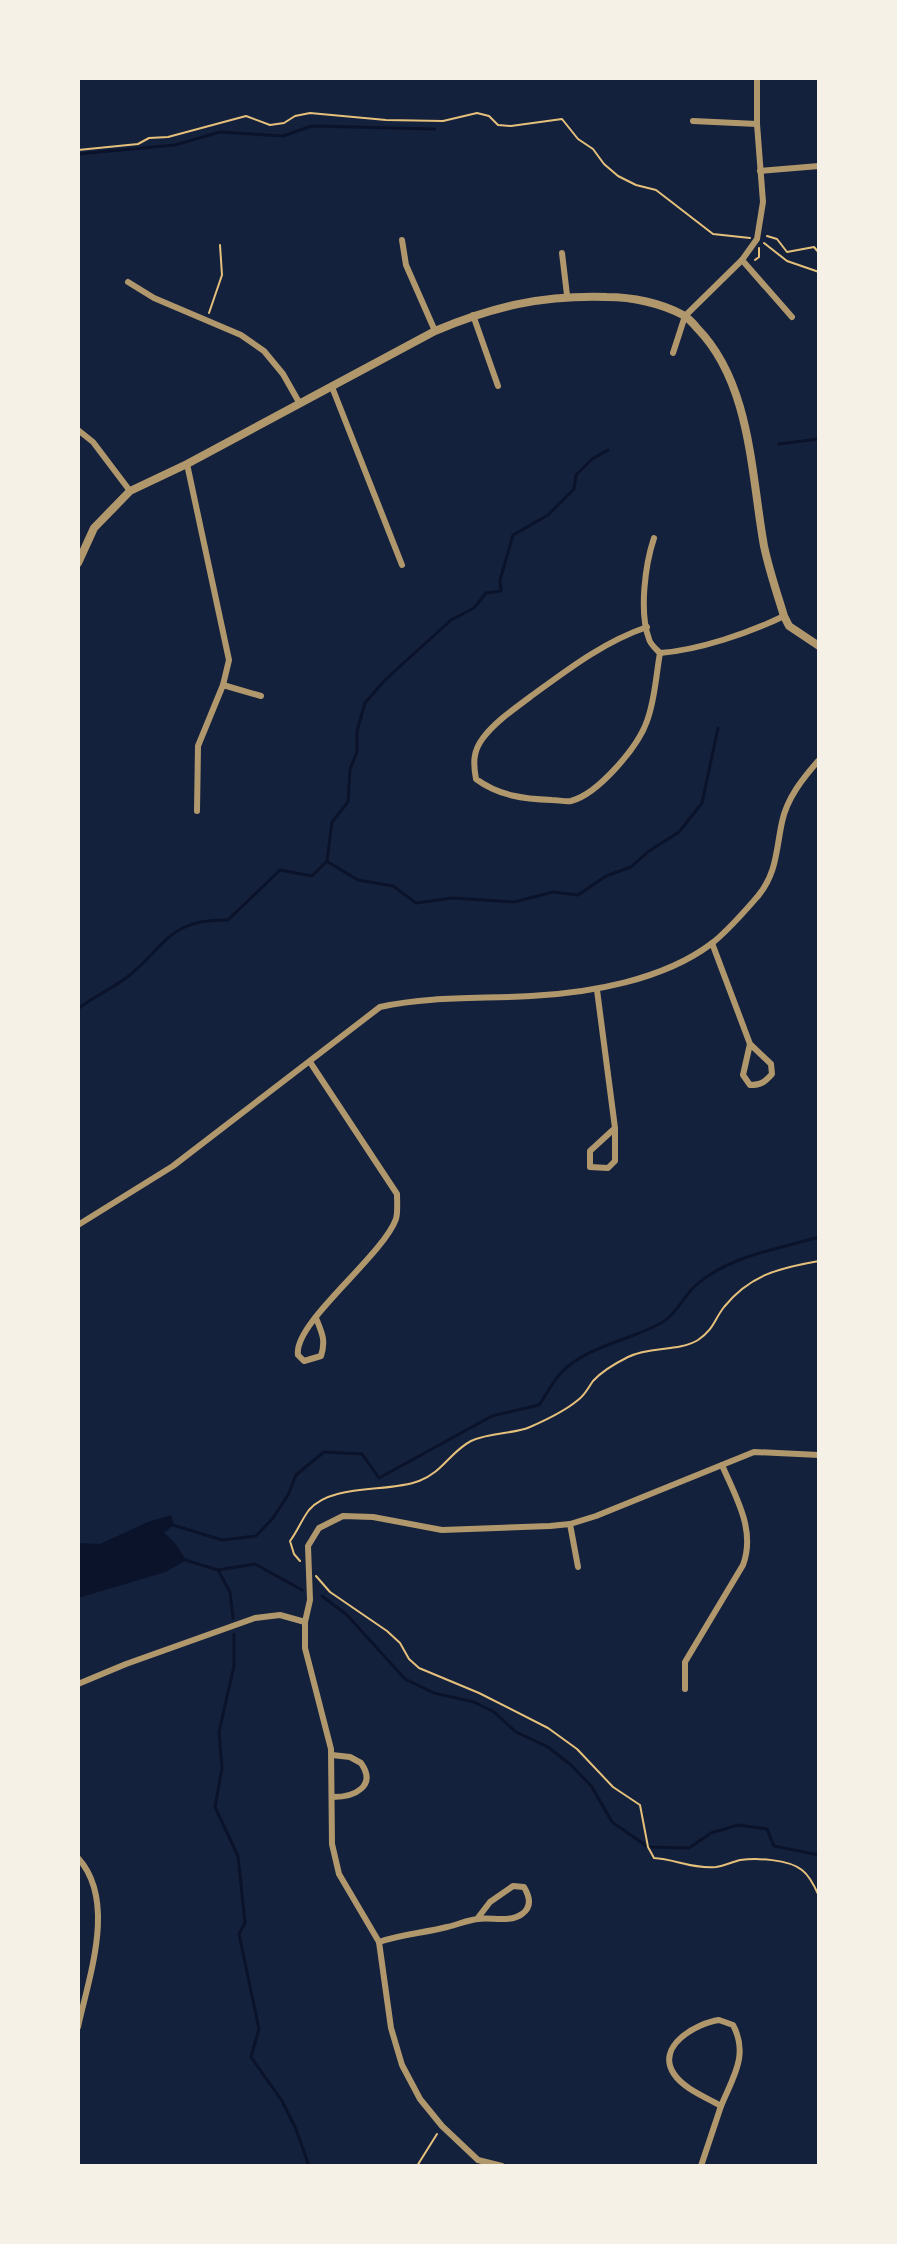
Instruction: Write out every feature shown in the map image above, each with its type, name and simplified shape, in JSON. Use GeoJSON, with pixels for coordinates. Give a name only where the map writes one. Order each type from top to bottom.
{"type":"FeatureCollection","features":[{"type":"Feature","properties":{"kind":"street"},"geometry":{"type":"LineString","coordinates":[[673,353],[685,316],[742,260],[757,239],[763,202],[757,78]]}},
{"type":"Feature","properties":{"kind":"street"},"geometry":{"type":"LineString","coordinates":[[693,121],[757,124]]}},
{"type":"Feature","properties":{"kind":"street"},"geometry":{"type":"LineString","coordinates":[[760,171],[819,166]]}},
{"type":"Feature","properties":{"kind":"street"},"geometry":{"type":"LineString","coordinates":[[402,240],[406,265],[435,331]]}},
{"type":"Feature","properties":{"kind":"street"},"geometry":{"type":"LineString","coordinates":[[562,253],[567,295]]}},
{"type":"Feature","properties":{"kind":"street"},"geometry":{"type":"LineString","coordinates":[[742,260],[792,317]]}},
{"type":"Feature","properties":{"kind":"street"},"geometry":{"type":"LineString","coordinates":[[128,282],[154,298],[241,335],[264,351],[283,374],[300,404]]}},
{"type":"Feature","properties":{"kind":"street"},"geometry":{"type":"LineString","coordinates":[[78,563],[94,528],[130,491],[187,464],[435,331],[515,302],[567,295],[632,297],[685,316],[709,340],[725,368],[742,415],[765,548],[784,616],[789,626],[819,646]]}},
{"type":"Feature","properties":{"kind":"street"},"geometry":{"type":"LineString","coordinates":[[473,315],[498,386]]}},
{"type":"Feature","properties":{"kind":"street"},"geometry":{"type":"LineString","coordinates":[[332,387],[402,565]]}},
{"type":"Feature","properties":{"kind":"street"},"geometry":{"type":"LineString","coordinates":[[78,430],[93,442],[130,491]]}},
{"type":"Feature","properties":{"kind":"street"},"geometry":{"type":"LineString","coordinates":[[187,464],[229,660],[223,685],[198,746],[197,811]]}},
{"type":"Feature","properties":{"kind":"street"},"geometry":{"type":"LineString","coordinates":[[654,538],[646,568],[647,627],[649,641],[660,653]]}},
{"type":"Feature","properties":{"kind":"street"},"geometry":{"type":"LineString","coordinates":[[660,653],[678,652],[784,616]]}},
{"type":"Feature","properties":{"kind":"street"},"geometry":{"type":"LineString","coordinates":[[647,627],[575,663],[506,715],[483,738],[473,759],[476,779],[489,789],[516,797],[540,799],[571,801],[594,788],[633,746],[647,721],[660,653]]}},
{"type":"Feature","properties":{"kind":"street"},"geometry":{"type":"LineString","coordinates":[[223,685],[261,696]]}},
{"type":"Feature","properties":{"kind":"street"},"geometry":{"type":"LineString","coordinates":[[78,1225],[173,1166],[380,1007],[409,1001],[597,990],[676,964],[712,943],[760,894],[773,873],[782,821],[792,795],[819,760]]}},
{"type":"Feature","properties":{"kind":"street"},"geometry":{"type":"LineString","coordinates":[[712,943],[750,1044],[771,1064],[772,1074],[766,1082],[758,1085],[750,1085],[743,1075],[750,1044]]}},
{"type":"Feature","properties":{"kind":"street"},"geometry":{"type":"LineString","coordinates":[[597,990],[615,1128],[615,1161],[608,1168],[590,1167],[590,1151],[615,1128]]}},
{"type":"Feature","properties":{"kind":"street"},"geometry":{"type":"LineString","coordinates":[[310,1062],[397,1194],[397,1217],[385,1240],[316,1318],[300,1340],[298,1355],[304,1361],[321,1356],[324,1335],[316,1318]]}},
{"type":"Feature","properties":{"kind":"street"},"geometry":{"type":"LineString","coordinates":[[502,2166],[478,2160],[442,2126],[420,2099],[402,2065],[391,2028],[379,1942],[339,1874],[332,1844],[332,1755],[305,1648],[305,1622],[310,1600],[308,1546],[319,1528],[343,1516],[373,1517],[442,1530],[570,1524],[754,1452],[819,1455]]}},
{"type":"Feature","properties":{"kind":"street"},"geometry":{"type":"LineString","coordinates":[[685,1689],[685,1662],[743,1565],[748,1551],[745,1521],[722,1465]]}},
{"type":"Feature","properties":{"kind":"street"},"geometry":{"type":"LineString","coordinates":[[570,1524],[578,1567]]}},
{"type":"Feature","properties":{"kind":"street"},"geometry":{"type":"LineString","coordinates":[[78,1684],[255,1618],[280,1615],[305,1622]]}},
{"type":"Feature","properties":{"kind":"street"},"geometry":{"type":"LineString","coordinates":[[332,1755],[350,1757],[361,1763],[367,1777],[366,1784],[355,1794],[333,1797]]}},
{"type":"Feature","properties":{"kind":"street"},"geometry":{"type":"LineString","coordinates":[[78,1858],[89,1870],[98,1899],[97,1934],[80,2005],[78,2027]]}},
{"type":"Feature","properties":{"kind":"street"},"geometry":{"type":"LineString","coordinates":[[379,1942],[404,1933],[477,1919],[514,1918],[524,1913],[530,1905],[529,1895],[524,1887],[513,1886],[490,1902],[477,1919]]}},
{"type":"Feature","properties":{"kind":"street"},"geometry":{"type":"LineString","coordinates":[[701,2166],[741,2059],[741,2040],[733,2025],[719,2020],[703,2022],[679,2038],[670,2054],[672,2072],[685,2086],[721,2106]]}},
{"type":"Feature","properties":{"kind":"path"},"geometry":{"type":"LineString","coordinates":[[78,150],[138,144],[149,138],[168,137],[246,116],[270,125],[310,113],[386,120],[443,121],[477,113],[489,116],[498,125],[511,126],[562,119],[578,139],[593,149],[618,176],[656,190],[713,234],[757,239],[768,236],[777,239],[787,252],[814,247],[819,253]]}},
{"type":"Feature","properties":{"kind":"path"},"geometry":{"type":"LineString","coordinates":[[757,239],[787,261],[819,272]]}},
{"type":"Feature","properties":{"kind":"path"},"geometry":{"type":"LineString","coordinates":[[206,321],[222,275],[220,245]]}},
{"type":"Feature","properties":{"kind":"path"},"geometry":{"type":"LineString","coordinates":[[819,1261],[759,1275],[723,1308],[717,1322],[701,1338],[689,1345],[632,1355],[595,1379],[576,1402],[526,1429],[505,1431],[472,1441],[461,1448],[439,1472],[423,1480],[376,1490],[338,1493],[310,1509],[290,1541],[294,1554],[330,1592],[387,1631],[419,1668],[531,1719],[577,1749],[613,1787],[640,1805],[648,1847],[654,1858],[681,1865],[717,1867],[743,1860],[791,1865],[811,1879],[819,1896]]}},
{"type":"Feature","properties":{"kind":"path"},"geometry":{"type":"LineString","coordinates":[[417,2166],[442,2126]]}},
{"type":"Feature","properties":{"kind":"water"},"geometry":{"type":"Polygon","coordinates":[[[171,1515],[174,1525],[164,1533],[186,1560],[166,1572],[78,1598],[78,1543],[100,1544],[171,1515]]]}},
{"type":"Feature","properties":{"kind":"waterway"},"geometry":{"type":"LineString","coordinates":[[78,154],[175,145],[220,132],[283,136],[312,126],[435,129]]}},
{"type":"Feature","properties":{"kind":"waterway"},"geometry":{"type":"LineString","coordinates":[[779,444],[819,439]]}},
{"type":"Feature","properties":{"kind":"waterway"},"geometry":{"type":"LineString","coordinates":[[78,1009],[130,975],[162,943],[182,929],[209,921],[228,920],[280,870],[312,876],[327,861],[332,822],[348,802],[350,769],[357,752],[357,731],[365,703],[385,680],[451,620],[474,608],[486,593],[501,591],[500,580],[513,535],[548,515],[574,489],[576,475],[592,459],[608,450]]}},
{"type":"Feature","properties":{"kind":"waterway"},"geometry":{"type":"LineString","coordinates":[[328,862],[358,880],[393,886],[416,903],[452,898],[514,902],[553,892],[578,895],[606,876],[631,867],[679,832],[702,803],[718,728]]}},
{"type":"Feature","properties":{"kind":"waterway"},"geometry":{"type":"LineString","coordinates":[[173,1525],[222,1540],[256,1536],[273,1518],[296,1475],[324,1452],[362,1454],[379,1478],[492,1416],[539,1405],[557,1378],[571,1364],[663,1322],[695,1286],[723,1267],[819,1237]]}},
{"type":"Feature","properties":{"kind":"waterway"},"geometry":{"type":"LineString","coordinates":[[182,1559],[218,1570],[255,1564],[302,1590]]}},
{"type":"Feature","properties":{"kind":"waterway"},"geometry":{"type":"LineString","coordinates":[[218,1570],[230,1592],[233,1618]]}},
{"type":"Feature","properties":{"kind":"waterway"},"geometry":{"type":"LineString","coordinates":[[322,1596],[347,1615],[405,1679],[434,1693],[474,1702],[494,1712],[516,1732],[548,1747],[592,1787],[612,1822],[648,1847],[689,1848],[711,1833],[738,1825],[767,1829],[774,1846],[819,1855]]}},
{"type":"Feature","properties":{"kind":"waterway"},"geometry":{"type":"LineString","coordinates":[[234,1634],[234,1666],[219,1732],[222,1768],[215,1807],[238,1856],[245,1923],[239,1934],[259,2029],[251,2057],[282,2101],[309,2166]]}}]}
